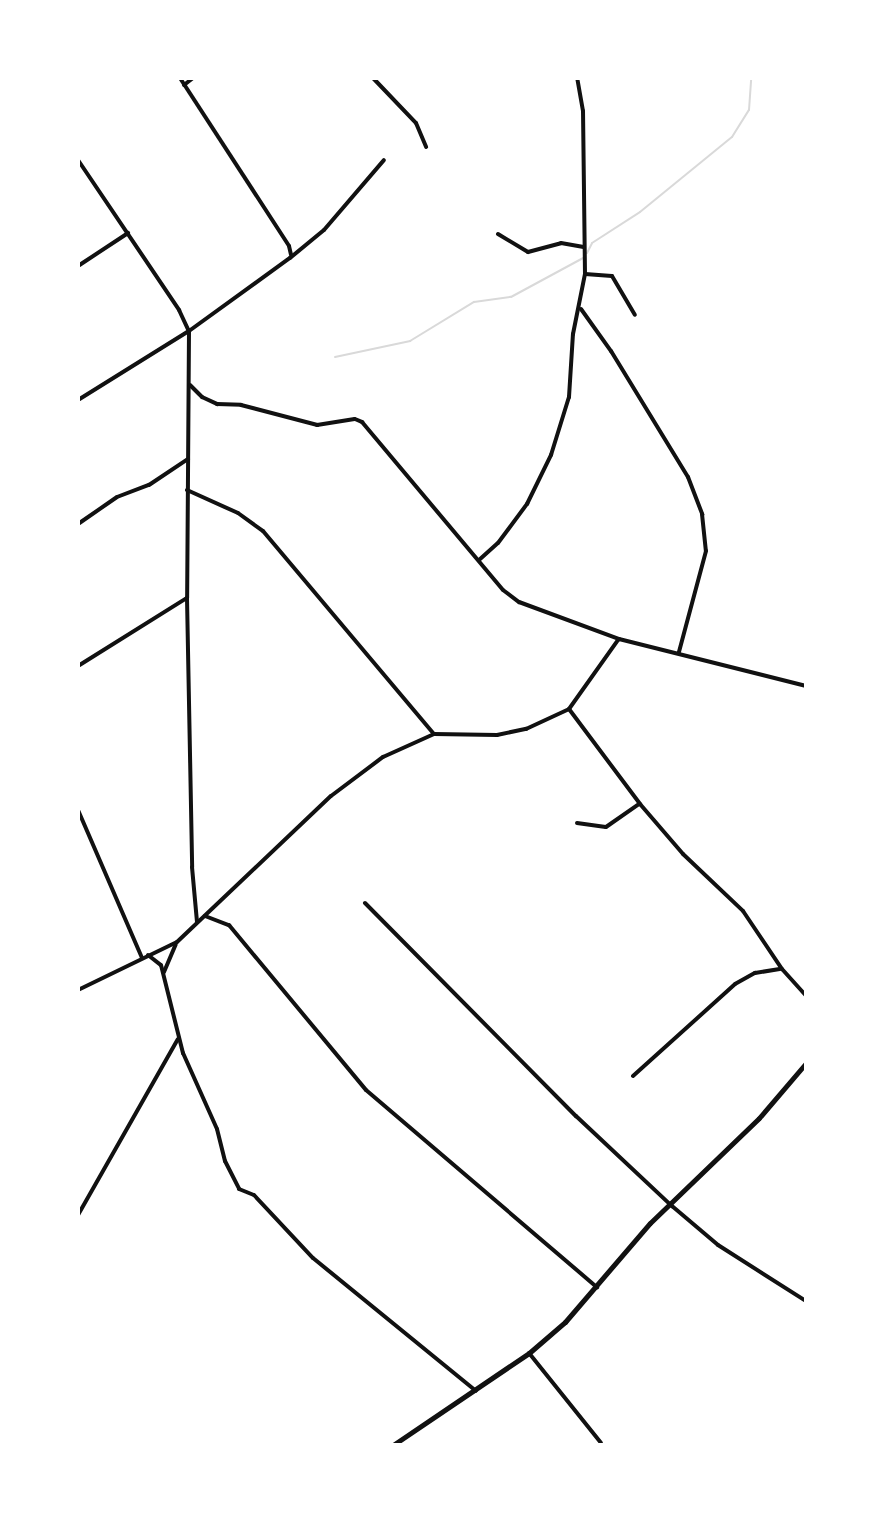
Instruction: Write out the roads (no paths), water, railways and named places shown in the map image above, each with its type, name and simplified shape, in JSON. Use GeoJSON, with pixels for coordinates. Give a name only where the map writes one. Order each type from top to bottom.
{"type":"FeatureCollection","features":[{"type":"Feature","properties":{"kind":"street"},"geometry":{"type":"LineString","coordinates":[[180,78],[289,246],[290,258]]}},
{"type":"Feature","properties":{"kind":"street"},"geometry":{"type":"LineString","coordinates":[[184,85],[193,78]]}},
{"type":"Feature","properties":{"kind":"street"},"geometry":{"type":"LineString","coordinates":[[373,78],[416,123],[426,147]]}},
{"type":"Feature","properties":{"kind":"street"},"geometry":{"type":"LineString","coordinates":[[479,560],[514,524],[551,455],[569,397],[573,334],[585,274],[583,111],[577,78]]}},
{"type":"Feature","properties":{"kind":"street"},"geometry":{"type":"LineString","coordinates":[[78,160],[189,331],[187,598],[192,867],[197,922]]}},
{"type":"Feature","properties":{"kind":"street"},"geometry":{"type":"LineString","coordinates":[[78,400],[189,331],[290,258],[324,230],[384,160]]}},
{"type":"Feature","properties":{"kind":"street"},"geometry":{"type":"LineString","coordinates":[[78,266],[128,233]]}},
{"type":"Feature","properties":{"kind":"street"},"geometry":{"type":"LineString","coordinates":[[498,234],[528,252],[561,243],[584,247]]}},
{"type":"Feature","properties":{"kind":"street"},"geometry":{"type":"LineString","coordinates":[[585,274],[612,276],[635,315]]}},
{"type":"Feature","properties":{"kind":"street"},"geometry":{"type":"LineString","coordinates":[[580,309],[611,351],[688,477],[702,514],[706,551],[679,652]]}},
{"type":"Feature","properties":{"kind":"street"},"geometry":{"type":"LineString","coordinates":[[189,383],[202,397],[217,404],[241,405],[321,426],[355,419],[362,422],[503,590],[519,602],[619,639],[806,686]]}},
{"type":"Feature","properties":{"kind":"street"},"geometry":{"type":"LineString","coordinates":[[78,524],[117,497],[149,485],[188,459]]}},
{"type":"Feature","properties":{"kind":"street"},"geometry":{"type":"LineString","coordinates":[[187,490],[238,513],[263,531],[434,734]]}},
{"type":"Feature","properties":{"kind":"street"},"geometry":{"type":"LineString","coordinates":[[78,666],[187,598]]}},
{"type":"Feature","properties":{"kind":"street"},"geometry":{"type":"LineString","coordinates":[[164,974],[168,957],[177,942],[357,774],[383,757],[434,734],[497,735],[526,729],[569,709],[619,639]]}},
{"type":"Feature","properties":{"kind":"street"},"geometry":{"type":"LineString","coordinates":[[569,709],[640,804],[683,854],[743,911],[782,969],[806,996]]}},
{"type":"Feature","properties":{"kind":"street"},"geometry":{"type":"LineString","coordinates":[[577,823],[606,827],[640,804]]}},
{"type":"Feature","properties":{"kind":"street"},"geometry":{"type":"LineString","coordinates":[[78,810],[142,958]]}},
{"type":"Feature","properties":{"kind":"street"},"geometry":{"type":"LineString","coordinates":[[365,903],[576,1116],[672,1206],[718,1245],[806,1301]]}},
{"type":"Feature","properties":{"kind":"street"},"geometry":{"type":"LineString","coordinates":[[205,916],[229,925],[366,1090],[597,1287]]}},
{"type":"Feature","properties":{"kind":"street"},"geometry":{"type":"LineString","coordinates":[[78,990],[177,942]]}},
{"type":"Feature","properties":{"kind":"street"},"geometry":{"type":"LineString","coordinates":[[148,955],[159,962],[164,974],[178,1039],[217,1129],[225,1161],[239,1189],[254,1195],[313,1258],[476,1391]]}},
{"type":"Feature","properties":{"kind":"street"},"geometry":{"type":"LineString","coordinates":[[633,1076],[735,984],[755,973],[782,969]]}},
{"type":"Feature","properties":{"kind":"street"},"geometry":{"type":"LineString","coordinates":[[78,1215],[178,1039]]}},
{"type":"Feature","properties":{"kind":"street"},"geometry":{"type":"LineString","coordinates":[[393,1445],[529,1353],[597,1287],[650,1223],[672,1206],[759,1118],[806,1063]]}},
{"type":"Feature","properties":{"kind":"street"},"geometry":{"type":"LineString","coordinates":[[529,1353],[601,1443]]}},
{"type":"Feature","properties":{"kind":"waterway"},"geometry":{"type":"LineString","coordinates":[[587,253],[592,243],[640,212],[732,137],[749,110],[751,78]]}},
{"type":"Feature","properties":{"kind":"waterway"},"geometry":{"type":"LineString","coordinates":[[335,357],[410,341],[474,302],[511,297],[583,258]]}}]}
